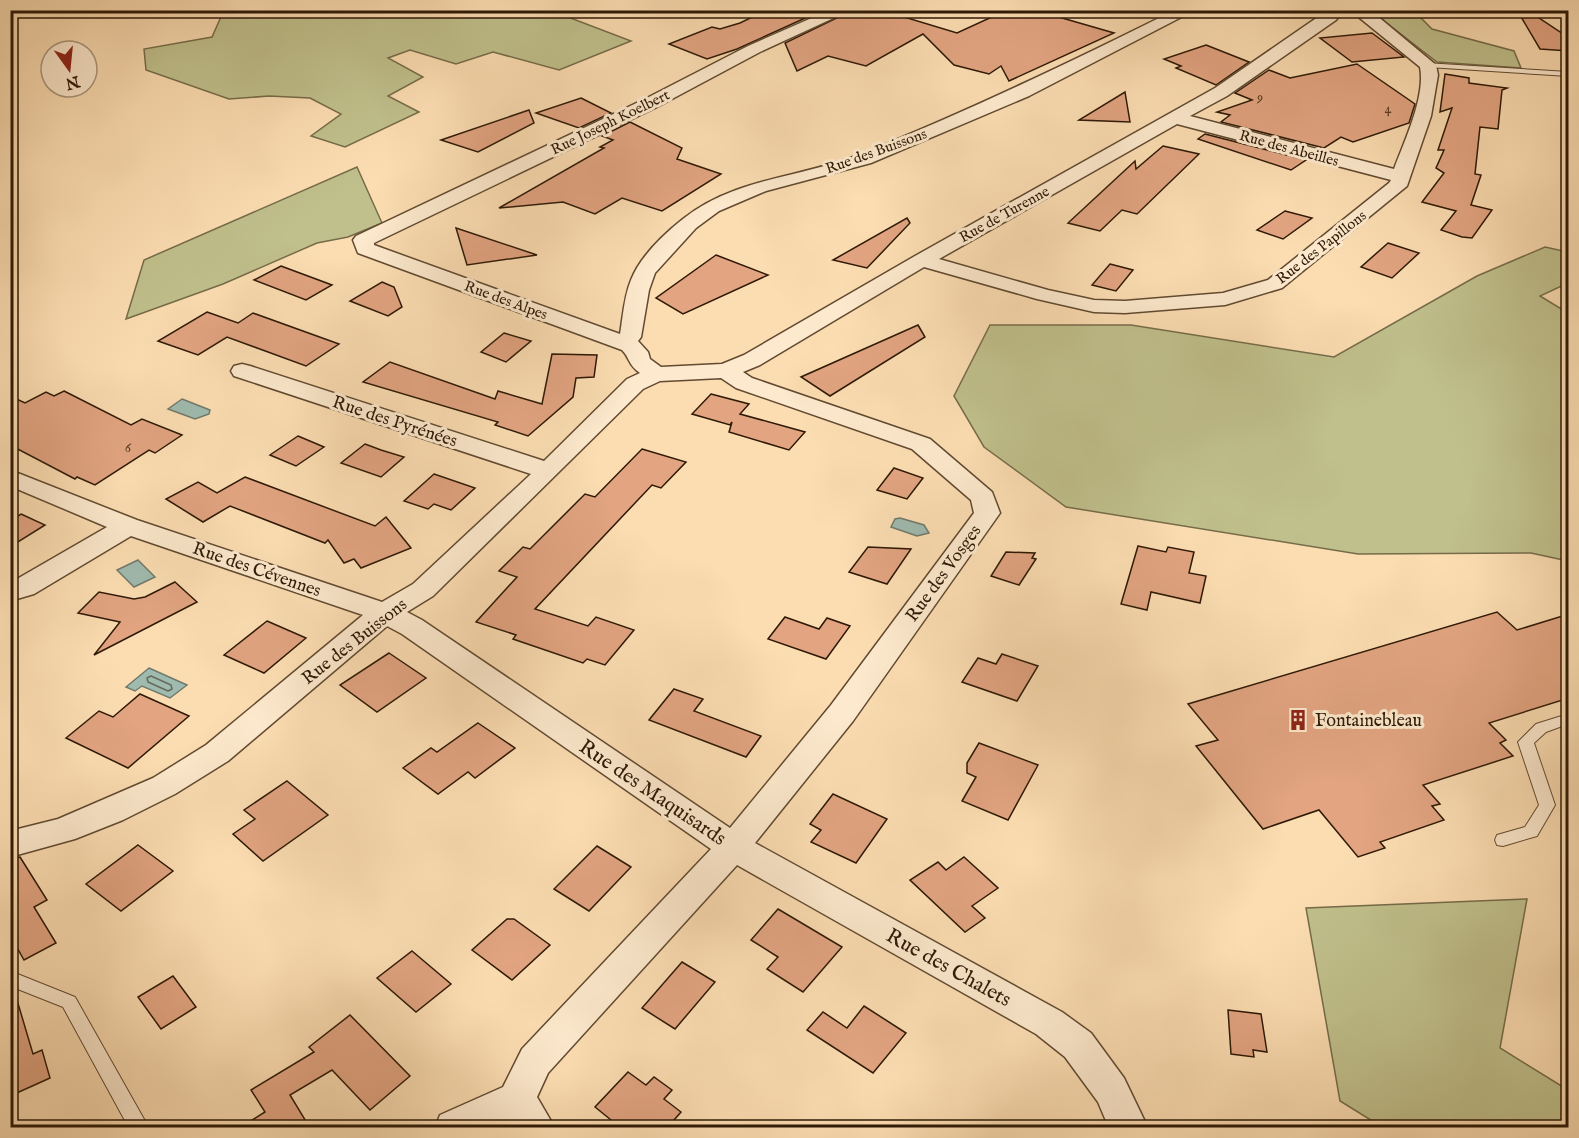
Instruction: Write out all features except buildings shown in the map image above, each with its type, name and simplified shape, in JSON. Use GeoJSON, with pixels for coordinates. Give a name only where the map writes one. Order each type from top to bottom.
{"type":"FeatureCollection","features":[{"type":"Feature","properties":{"kind":"street","name":"Rue Joseph Koelbert"},"geometry":{"type":"LineString","coordinates":[[376,233],[651,103],[754,49],[844,10]]}},
{"type":"Feature","properties":{"kind":"street","name":"Rue des Buissons"},"geometry":{"type":"LineString","coordinates":[[625,343],[630,337],[641,282],[650,266],[695,217],[715,204],[765,184],[865,159],[1023,92],[1188,10]]}},
{"type":"Feature","properties":{"kind":"street","name":"Rue de Turenne"},"geometry":{"type":"LineString","coordinates":[[656,374],[726,371],[752,360],[922,260],[1221,92],[1331,17],[1336,10]]}},
{"type":"Feature","properties":{"kind":"street"},"geometry":{"type":"LineString","coordinates":[[1357,10],[1364,13],[1428,65]]}},
{"type":"Feature","properties":{"kind":"street","name":"Rue des Papillons"},"geometry":{"type":"LineString","coordinates":[[922,260],[1044,295],[1094,306],[1125,307],[1225,299],[1275,284],[1398,186],[1422,116],[1430,75],[1428,65]]}},
{"type":"Feature","properties":{"kind":"street","name":"Rue des Abeilles"},"geometry":{"type":"LineString","coordinates":[[1176,118],[1402,177]]}},
{"type":"Feature","properties":{"kind":"street","name":"Rue des Alpes"},"geometry":{"type":"LineString","coordinates":[[376,233],[363,240],[365,249],[625,343]]}},
{"type":"Feature","properties":{"kind":"street"},"geometry":{"type":"LineString","coordinates":[[625,343],[634,348],[639,362],[656,374]]}},
{"type":"Feature","properties":{"kind":"street","name":"Rue des Pyrénées"},"geometry":{"type":"LineString","coordinates":[[242,371],[548,471]]}},
{"type":"Feature","properties":{"kind":"street","name":"Rue des Vosges"},"geometry":{"type":"LineString","coordinates":[[726,371],[744,382],[921,444],[983,497],[987,513],[842,713],[733,847]]}},
{"type":"Feature","properties":{"kind":"street","name":"Rue des Buissons"},"geometry":{"type":"LineString","coordinates":[[10,844],[64,830],[112,811],[164,786],[217,753],[385,613],[423,590],[635,384],[656,374]]}},
{"type":"Feature","properties":{"kind":"street","name":"Rue des Cévennes"},"geometry":{"type":"LineString","coordinates":[[10,477],[128,526],[385,613]]}},
{"type":"Feature","properties":{"kind":"street"},"geometry":{"type":"LineString","coordinates":[[10,592],[24,588],[128,526]]}},
{"type":"Feature","properties":{"kind":"street","name":"Rue des Maquisards"},"geometry":{"type":"LineString","coordinates":[[385,613],[411,627],[733,847],[535,1061],[526,1114]]}},
{"type":"Feature","properties":{"kind":"street","name":"Rue des Chalets"},"geometry":{"type":"LineString","coordinates":[[733,847],[1049,1023],[1078,1045],[1111,1090],[1129,1128]]}},
{"type":"Feature","properties":{"kind":"street"},"geometry":{"type":"LineString","coordinates":[[454,1128],[526,1114]]}},
{"type":"Feature","properties":{"kind":"lane"},"geometry":{"type":"LineString","coordinates":[[1428,65],[1569,74]]}},
{"type":"Feature","properties":{"kind":"lane"},"geometry":{"type":"LineString","coordinates":[[1503,840],[1531,832],[1547,805],[1526,742],[1541,728],[1569,719]]}},
{"type":"Feature","properties":{"kind":"lane"},"geometry":{"type":"LineString","coordinates":[[10,978],[69,1002],[140,1128]]}},
{"type":"Feature","properties":{"kind":"green space"},"geometry":{"type":"Polygon","coordinates":[[[224,10],[568,11],[560,14],[631,41],[559,70],[493,52],[456,64],[410,50],[388,58],[423,77],[388,96],[419,112],[345,147],[311,136],[341,114],[310,98],[269,96],[229,99],[146,70],[144,49],[212,37],[224,10]]]}},
{"type":"Feature","properties":{"kind":"green space"},"geometry":{"type":"Polygon","coordinates":[[[1371,11],[1414,11],[1432,29],[1514,51],[1521,68],[1437,62],[1371,11]]]}},
{"type":"Feature","properties":{"kind":"green space"},"geometry":{"type":"Polygon","coordinates":[[[357,167],[382,223],[348,237],[317,243],[223,284],[126,319],[144,260],[357,167]]]}},
{"type":"Feature","properties":{"kind":"green space"},"geometry":{"type":"Polygon","coordinates":[[[1545,247],[1568,252],[1568,283],[1540,296],[1568,313],[1568,561],[1531,553],[1358,554],[1066,507],[984,447],[954,396],[990,325],[1131,325],[1334,357],[1477,276],[1545,247]]]}},
{"type":"Feature","properties":{"kind":"green space"},"geometry":{"type":"Polygon","coordinates":[[[1527,899],[1500,1048],[1568,1090],[1568,1127],[1382,1127],[1340,1101],[1306,908],[1527,899]]]}},
{"type":"Feature","properties":{"kind":"water"},"geometry":{"type":"Polygon","coordinates":[[[182,399],[210,410],[209,414],[195,419],[168,409],[182,399]]]}},
{"type":"Feature","properties":{"kind":"water"},"geometry":{"type":"Polygon","coordinates":[[[900,518],[924,525],[929,533],[917,536],[891,527],[895,519],[900,518]]]}},
{"type":"Feature","properties":{"kind":"water"},"geometry":{"type":"Polygon","coordinates":[[[138,560],[155,577],[134,587],[117,570],[138,560]]]}},
{"type":"Feature","properties":{"kind":"water"},"geometry":{"type":"Polygon","coordinates":[[[149,668],[187,685],[170,698],[142,686],[135,691],[126,687],[149,668]]]}},
{"type":"Feature","properties":{"kind":"place","name":"Fontainebleau"},"geometry":{"type":"Point","coordinates":[1298,720]}}]}
